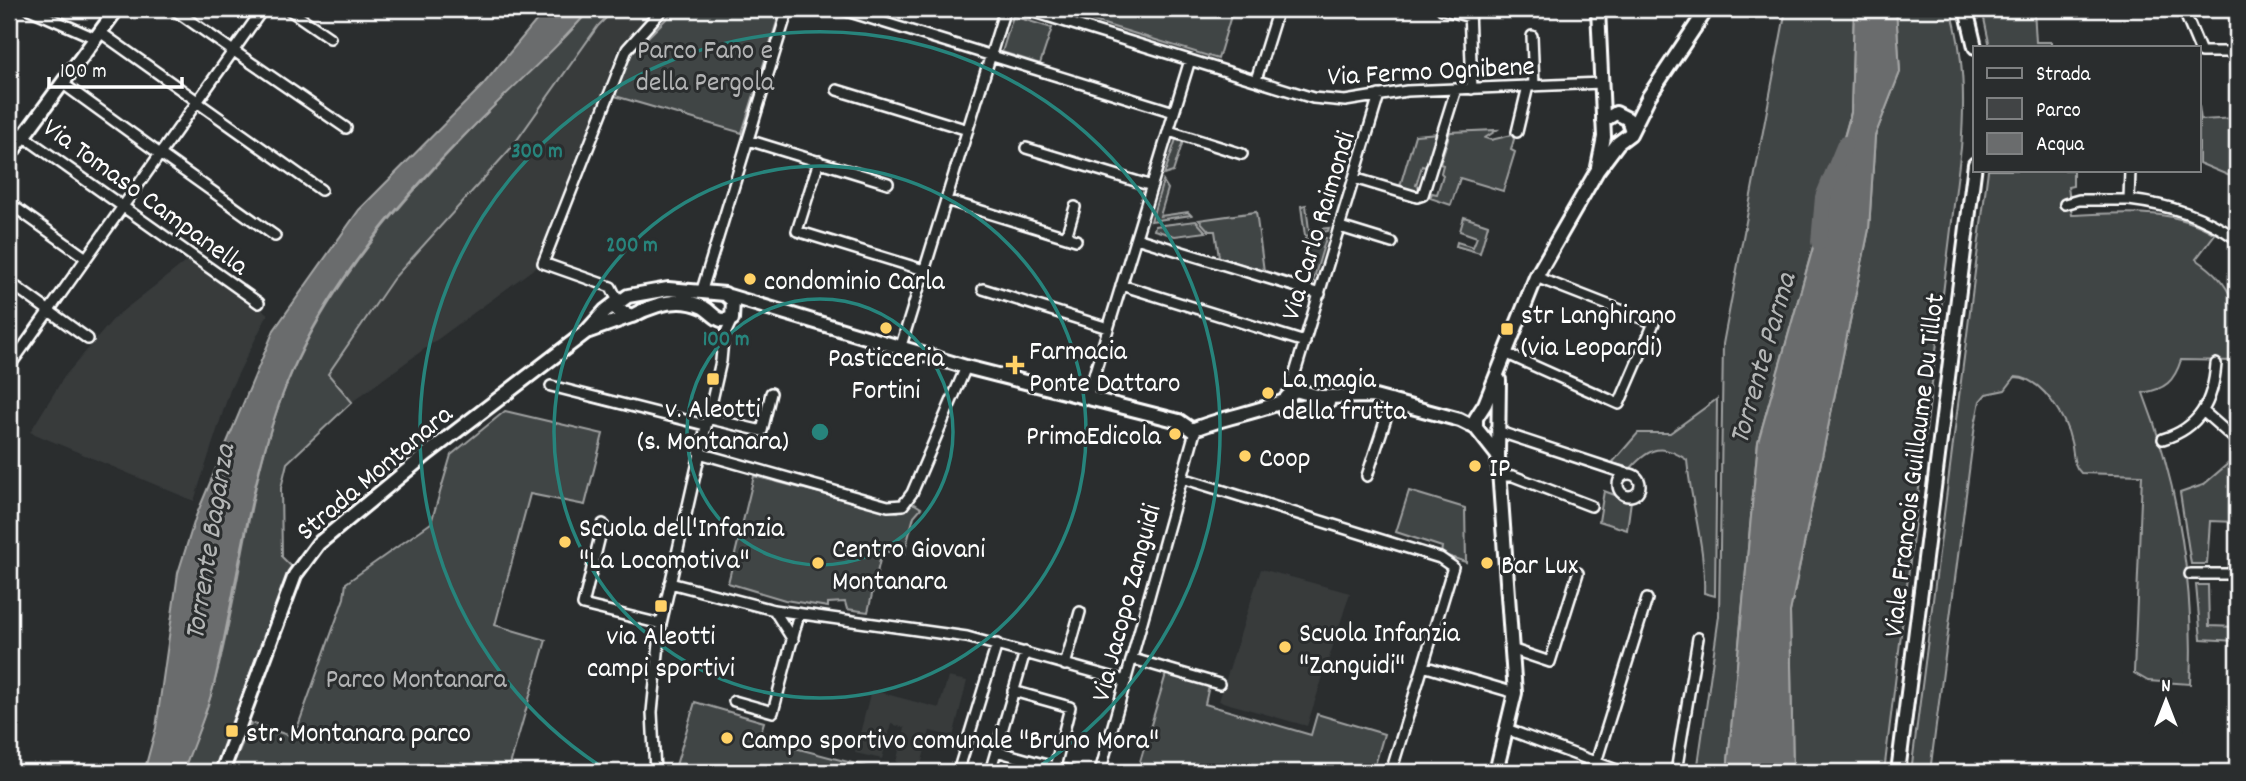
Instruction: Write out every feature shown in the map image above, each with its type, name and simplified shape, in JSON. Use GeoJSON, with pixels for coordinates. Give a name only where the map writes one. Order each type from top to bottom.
{"type":"FeatureCollection","features":[{"type":"Feature","properties":{"kind":"street"},"geometry":{"type":"LineString","coordinates":[[29,9],[98,35],[321,190]]}},
{"type":"Feature","properties":{"kind":"street"},"geometry":{"type":"LineString","coordinates":[[9,156],[117,9]]}},
{"type":"Feature","properties":{"kind":"street"},"geometry":{"type":"LineString","coordinates":[[173,9],[346,128]]}},
{"type":"Feature","properties":{"kind":"street"},"geometry":{"type":"LineString","coordinates":[[10,363],[263,9]]}},
{"type":"Feature","properties":{"kind":"street"},"geometry":{"type":"LineString","coordinates":[[288,9],[330,38]]}},
{"type":"Feature","properties":{"kind":"street"},"geometry":{"type":"LineString","coordinates":[[632,316],[618,311],[618,301],[611,287],[543,263],[627,49],[663,9]]}},
{"type":"Feature","properties":{"kind":"street"},"geometry":{"type":"LineString","coordinates":[[701,293],[788,9]]}},
{"type":"Feature","properties":{"kind":"street"},"geometry":{"type":"LineString","coordinates":[[840,9],[1174,112]]}},
{"type":"Feature","properties":{"kind":"street"},"geometry":{"type":"LineString","coordinates":[[900,349],[1005,9]]}},
{"type":"Feature","properties":{"kind":"street","name":"Via Fermo Ognibene"},"geometry":{"type":"LineString","coordinates":[[1024,9],[1313,97],[1345,101],[1379,95],[1456,89],[1602,83]]}},
{"type":"Feature","properties":{"kind":"street"},"geometry":{"type":"LineString","coordinates":[[1061,20],[1064,9]]}},
{"type":"Feature","properties":{"kind":"street"},"geometry":{"type":"LineString","coordinates":[[1256,80],[1278,9]]}},
{"type":"Feature","properties":{"kind":"street"},"geometry":{"type":"LineString","coordinates":[[1442,9],[1469,13],[1472,89]]}},
{"type":"Feature","properties":{"kind":"street"},"geometry":{"type":"LineString","coordinates":[[1597,171],[1604,137],[1598,9]]}},
{"type":"Feature","properties":{"kind":"street"},"geometry":{"type":"LineString","coordinates":[[1479,423],[1536,277],[1597,171],[1618,143],[1626,139],[1649,96],[1707,9]]}},
{"type":"Feature","properties":{"kind":"street"},"geometry":{"type":"LineString","coordinates":[[1966,9],[1975,46]]}},
{"type":"Feature","properties":{"kind":"street"},"geometry":{"type":"LineString","coordinates":[[2183,9],[2198,46]]}},
{"type":"Feature","properties":{"kind":"street"},"geometry":{"type":"LineString","coordinates":[[2234,9],[2237,22]]}},
{"type":"Feature","properties":{"kind":"street"},"geometry":{"type":"LineString","coordinates":[[1517,132],[1531,86],[1532,36]]}},
{"type":"Feature","properties":{"kind":"street"},"geometry":{"type":"LineString","coordinates":[[2200,50],[2201,52],[2237,52]]}},
{"type":"Feature","properties":{"kind":"street"},"geometry":{"type":"LineString","coordinates":[[1087,398],[1190,60]]}},
{"type":"Feature","properties":{"kind":"street"},"geometry":{"type":"LineString","coordinates":[[62,83],[275,236]]}},
{"type":"Feature","properties":{"kind":"street"},"geometry":{"type":"LineString","coordinates":[[1602,83],[1619,114],[1631,128]]}},
{"type":"Feature","properties":{"kind":"street"},"geometry":{"type":"LineString","coordinates":[[837,89],[968,130]]}},
{"type":"Feature","properties":{"kind":"street"},"geometry":{"type":"LineString","coordinates":[[1354,178],[1418,197],[1423,194],[1456,89]]}},
{"type":"Feature","properties":{"kind":"street","name":"Via Carlo Raimondi"},"geometry":{"type":"LineString","coordinates":[[1296,399],[1297,369],[1379,95]]}},
{"type":"Feature","properties":{"kind":"street"},"geometry":{"type":"LineString","coordinates":[[1603,121],[1649,96]]}},
{"type":"Feature","properties":{"kind":"street","name":"Via Tomaso Campanella"},"geometry":{"type":"LineString","coordinates":[[9,125],[259,303]]}},
{"type":"Feature","properties":{"kind":"street"},"geometry":{"type":"LineString","coordinates":[[1168,131],[1242,154]]}},
{"type":"Feature","properties":{"kind":"street"},"geometry":{"type":"LineString","coordinates":[[1604,137],[1618,143]]}},
{"type":"Feature","properties":{"kind":"street"},"geometry":{"type":"LineString","coordinates":[[748,139],[888,183]]}},
{"type":"Feature","properties":{"kind":"street"},"geometry":{"type":"LineString","coordinates":[[1026,148],[1152,186]]}},
{"type":"Feature","properties":{"kind":"street"},"geometry":{"type":"LineString","coordinates":[[819,162],[797,232],[924,270]]}},
{"type":"Feature","properties":{"kind":"street","name":"Viale Francois Guillaume Du Tillot"},"geometry":{"type":"LineString","coordinates":[[1898,772],[1974,172]]}},
{"type":"Feature","properties":{"kind":"street"},"geometry":{"type":"LineString","coordinates":[[2129,200],[2130,172]]}},
{"type":"Feature","properties":{"kind":"street"},"geometry":{"type":"LineString","coordinates":[[946,200],[1076,240]]}},
{"type":"Feature","properties":{"kind":"street"},"geometry":{"type":"LineString","coordinates":[[2065,204],[2079,200],[2129,200],[2186,211],[2217,225],[2237,239]]}},
{"type":"Feature","properties":{"kind":"street"},"geometry":{"type":"LineString","coordinates":[[9,203],[86,258]]}},
{"type":"Feature","properties":{"kind":"street"},"geometry":{"type":"LineString","coordinates":[[1066,237],[1075,207]]}},
{"type":"Feature","properties":{"kind":"street"},"geometry":{"type":"LineString","coordinates":[[1340,227],[1392,243]]}},
{"type":"Feature","properties":{"kind":"street"},"geometry":{"type":"LineString","coordinates":[[1136,237],[1320,294]]}},
{"type":"Feature","properties":{"kind":"street"},"geometry":{"type":"LineString","coordinates":[[1505,353],[1619,404],[1654,323],[1536,277]]}},
{"type":"Feature","properties":{"kind":"street"},"geometry":{"type":"LineString","coordinates":[[9,282],[88,339]]}},
{"type":"Feature","properties":{"kind":"street"},"geometry":{"type":"LineString","coordinates":[[1121,285],[1305,342]]}},
{"type":"Feature","properties":{"kind":"street","name":"Strada Montanara"},"geometry":{"type":"LineString","coordinates":[[222,772],[295,575],[318,544],[439,445],[586,332],[618,301],[633,295],[668,289],[729,296],[967,368],[1192,424],[1260,411],[1296,399],[1355,396],[1392,400],[1479,423]]}},
{"type":"Feature","properties":{"kind":"street"},"geometry":{"type":"LineString","coordinates":[[984,289],[1108,328]]}},
{"type":"Feature","properties":{"kind":"street"},"geometry":{"type":"LineString","coordinates":[[655,772],[652,712],[661,624],[723,339],[733,316],[729,296]]}},
{"type":"Feature","properties":{"kind":"street","name":"Strada Montanara"},"geometry":{"type":"LineString","coordinates":[[586,332],[632,316],[651,306],[687,303],[705,309],[715,317],[733,316],[759,305]]}},
{"type":"Feature","properties":{"kind":"street"},"geometry":{"type":"LineString","coordinates":[[715,317],[723,339]]}},
{"type":"Feature","properties":{"kind":"street"},"geometry":{"type":"LineString","coordinates":[[2163,439],[2195,424],[2204,412],[2214,385],[2216,364]]}},
{"type":"Feature","properties":{"kind":"street"},"geometry":{"type":"LineString","coordinates":[[699,453],[888,506],[903,505],[912,493],[967,368]]}},
{"type":"Feature","properties":{"kind":"street"},"geometry":{"type":"LineString","coordinates":[[1496,772],[1509,730],[1515,693],[1498,456],[1497,431],[1501,424],[1500,369]]}},
{"type":"Feature","properties":{"kind":"street"},"geometry":{"type":"LineString","coordinates":[[551,386],[706,422],[762,431],[771,393]]}},
{"type":"Feature","properties":{"kind":"street"},"geometry":{"type":"LineString","coordinates":[[1367,476],[1392,400]]}},
{"type":"Feature","properties":{"kind":"street"},"geometry":{"type":"LineString","coordinates":[[1479,423],[1488,410],[1499,416]]}},
{"type":"Feature","properties":{"kind":"street"},"geometry":{"type":"LineString","coordinates":[[2204,412],[2237,441]]}},
{"type":"Feature","properties":{"kind":"street"},"geometry":{"type":"LineString","coordinates":[[1479,423],[1627,474]]}},
{"type":"Feature","properties":{"kind":"street"},"geometry":{"type":"LineString","coordinates":[[1479,423],[1498,456]]}},
{"type":"Feature","properties":{"kind":"street","name":"Via Jacopo Zanguidi"},"geometry":{"type":"LineString","coordinates":[[1100,772],[1182,478],[1191,443],[1192,424]]}},
{"type":"Feature","properties":{"kind":"street"},"geometry":{"type":"LineString","coordinates":[[1500,476],[1513,476],[1591,506]]}},
{"type":"Feature","properties":{"kind":"street"},"geometry":{"type":"LineString","coordinates":[[1182,478],[1283,507],[1450,563],[1453,573],[1391,772]]}},
{"type":"Feature","properties":{"kind":"street"},"geometry":{"type":"LineString","coordinates":[[603,524],[583,605],[661,624]]}},
{"type":"Feature","properties":{"kind":"street"},"geometry":{"type":"LineString","coordinates":[[1514,650],[1550,662],[1578,573]]}},
{"type":"Feature","properties":{"kind":"street"},"geometry":{"type":"LineString","coordinates":[[2190,574],[2232,573],[2237,579]]}},
{"type":"Feature","properties":{"kind":"street"},"geometry":{"type":"LineString","coordinates":[[670,583],[775,610],[967,637],[1126,681]]}},
{"type":"Feature","properties":{"kind":"street"},"geometry":{"type":"LineString","coordinates":[[1594,772],[1647,599]]}},
{"type":"Feature","properties":{"kind":"street"},"geometry":{"type":"LineString","coordinates":[[775,610],[793,640]]}},
{"type":"Feature","properties":{"kind":"street"},"geometry":{"type":"LineString","coordinates":[[1065,665],[1080,612]]}},
{"type":"Feature","properties":{"kind":"street"},"geometry":{"type":"LineString","coordinates":[[734,701],[773,712],[799,614]]}},
{"type":"Feature","properties":{"kind":"street"},"geometry":{"type":"LineString","coordinates":[[1676,772],[1698,638]]}},
{"type":"Feature","properties":{"kind":"street"},"geometry":{"type":"LineString","coordinates":[[958,772],[997,644]]}},
{"type":"Feature","properties":{"kind":"street"},"geometry":{"type":"LineString","coordinates":[[990,772],[1025,652]]}},
{"type":"Feature","properties":{"kind":"street"},"geometry":{"type":"LineString","coordinates":[[1133,659],[1219,684]]}},
{"type":"Feature","properties":{"kind":"street"},"geometry":{"type":"LineString","coordinates":[[1423,666],[1515,693]]}},
{"type":"Feature","properties":{"kind":"street"},"geometry":{"type":"LineString","coordinates":[[1013,691],[1070,707],[1055,767]]}},
{"type":"Feature","properties":{"kind":"street"},"geometry":{"type":"LineString","coordinates":[[1509,730],[1622,772]]}},
{"type":"Feature","properties":{"kind":"street"},"geometry":{"type":"LineString","coordinates":[[996,751],[1072,772]]}},
{"type":"Feature","properties":{"kind":"shaded area"},"geometry":{"type":"Polygon","coordinates":[[[615,9],[659,9],[619,47],[539,265],[352,402],[328,374],[393,279],[512,147],[598,26],[615,9]]]}},
{"type":"Feature","properties":{"kind":"shaded area"},"geometry":{"type":"Polygon","coordinates":[[[189,259],[268,314],[230,390],[194,501],[30,432],[64,377],[115,317],[189,259]]]}},
{"type":"Feature","properties":{"kind":"shaded area","name":"Scuola Infanzia \"Zanguidi\""},"geometry":{"type":"Polygon","coordinates":[[[1261,569],[1350,593],[1307,726],[1219,701],[1261,569]]]}},
{"type":"Feature","properties":{"kind":"shaded area"},"geometry":{"type":"Polygon","coordinates":[[[948,677],[967,681],[953,737],[930,731],[920,769],[896,762],[905,728],[891,724],[882,759],[855,753],[871,690],[939,708],[948,677]]]}},
{"type":"Feature","properties":{"kind":"green space"},"geometry":{"type":"Polygon","coordinates":[[[590,9],[615,9],[598,26],[512,147],[393,279],[328,374],[352,402],[287,463],[281,488],[282,557],[300,575],[244,733],[225,772],[182,772],[203,720],[224,647],[257,481],[268,440],[297,361],[316,325],[384,226],[493,106],[590,9]]]}},
{"type":"Feature","properties":{"kind":"green space","name":"Parco Fano e della Pergola"},"geometry":{"type":"Polygon","coordinates":[[[676,9],[781,9],[742,133],[615,96],[630,55],[676,9]]]}},
{"type":"Feature","properties":{"kind":"green space"},"geometry":{"type":"Polygon","coordinates":[[[1073,9],[1233,9],[1218,59],[1071,14],[1073,9]]]}},
{"type":"Feature","properties":{"kind":"green space"},"geometry":{"type":"Polygon","coordinates":[[[1786,9],[1854,9],[1851,112],[1758,442],[1727,772],[1697,772],[1719,616],[1723,344],[1786,9]]]}},
{"type":"Feature","properties":{"kind":"green space"},"geometry":{"type":"Polygon","coordinates":[[[1896,9],[1951,9],[1961,61],[1963,113],[1961,148],[1884,772],[1793,772],[1790,612],[1869,229],[1875,136],[1900,72],[1896,9]]]}},
{"type":"Feature","properties":{"kind":"green space"},"geometry":{"type":"Polygon","coordinates":[[[1982,9],[2034,9],[2036,42],[2051,42],[2051,46],[1990,46],[1982,9]]]}},
{"type":"Feature","properties":{"kind":"green space"},"geometry":{"type":"Polygon","coordinates":[[[1013,16],[1052,28],[1040,64],[1002,52],[1013,16]]]}},
{"type":"Feature","properties":{"kind":"green space"},"geometry":{"type":"Polygon","coordinates":[[[2200,113],[2201,120],[2237,118],[2237,179],[2200,163],[2200,113]]]}},
{"type":"Feature","properties":{"kind":"green space"},"geometry":{"type":"Polygon","coordinates":[[[1497,130],[1485,138],[1491,140],[1512,135],[1514,139],[1511,150],[1515,152],[1503,191],[1460,178],[1451,205],[1430,198],[1432,193],[1437,194],[1443,175],[1443,165],[1440,164],[1450,132],[1497,130]]]}},
{"type":"Feature","properties":{"kind":"green space"},"geometry":{"type":"Polygon","coordinates":[[[1440,133],[1426,167],[1422,166],[1416,185],[1422,187],[1421,190],[1415,193],[1400,186],[1415,135],[1440,133]]]}},
{"type":"Feature","properties":{"kind":"green space"},"geometry":{"type":"Polygon","coordinates":[[[1176,139],[1183,141],[1173,172],[1164,175],[1176,139]]]}},
{"type":"Feature","properties":{"kind":"green space"},"geometry":{"type":"Polygon","coordinates":[[[1988,172],[2073,172],[2073,186],[2068,187],[2072,215],[2128,213],[2164,216],[2198,225],[2215,234],[2196,259],[2221,280],[2228,291],[2236,315],[2237,361],[2181,360],[2168,383],[2143,393],[2166,463],[2182,536],[2190,611],[2190,684],[2148,681],[2134,673],[2142,475],[2081,473],[2075,463],[2064,422],[2051,400],[2034,384],[2015,377],[2005,390],[1986,394],[1980,401],[1930,772],[1911,772],[1988,172]]]}},
{"type":"Feature","properties":{"kind":"green space"},"geometry":{"type":"Polygon","coordinates":[[[1163,181],[1168,189],[1160,216],[1188,212],[1191,215],[1151,221],[1163,181]]]}},
{"type":"Feature","properties":{"kind":"green space"},"geometry":{"type":"Polygon","coordinates":[[[1306,205],[1309,230],[1329,228],[1328,231],[1305,236],[1301,206],[1306,205]]]}},
{"type":"Feature","properties":{"kind":"green space"},"geometry":{"type":"Polygon","coordinates":[[[1256,212],[1264,271],[1219,257],[1215,231],[1209,231],[1199,220],[1256,212]]]}},
{"type":"Feature","properties":{"kind":"green space"},"geometry":{"type":"Polygon","coordinates":[[[1464,217],[1488,225],[1480,253],[1456,246],[1457,242],[1473,247],[1477,237],[1460,231],[1464,217]]]}},
{"type":"Feature","properties":{"kind":"green space"},"geometry":{"type":"Polygon","coordinates":[[[1196,221],[1206,232],[1175,236],[1154,230],[1155,226],[1196,221]]]}},
{"type":"Feature","properties":{"kind":"green space"},"geometry":{"type":"Polygon","coordinates":[[[1326,238],[1312,285],[1305,239],[1326,238]]]}},
{"type":"Feature","properties":{"kind":"green space"},"geometry":{"type":"Polygon","coordinates":[[[1717,399],[1715,596],[1704,593],[1701,543],[1687,460],[1670,451],[1657,450],[1644,456],[1631,468],[1612,463],[1638,433],[1670,433],[1717,399]]]}},
{"type":"Feature","properties":{"kind":"green space","name":"Parco Montanara"},"geometry":{"type":"Polygon","coordinates":[[[505,411],[603,434],[585,505],[530,494],[495,625],[546,640],[508,772],[230,772],[251,723],[294,737],[344,598],[346,583],[431,523],[451,455],[505,411]]]}},
{"type":"Feature","properties":{"kind":"green space"},"geometry":{"type":"Polygon","coordinates":[[[2237,456],[2237,522],[2210,521],[2207,564],[2191,564],[2180,493],[2203,485],[2237,456]]]}},
{"type":"Feature","properties":{"kind":"green space"},"geometry":{"type":"Polygon","coordinates":[[[754,476],[889,511],[898,512],[913,503],[921,508],[914,516],[904,554],[882,551],[868,612],[847,609],[845,602],[828,603],[828,607],[785,600],[728,583],[754,476]]]}},
{"type":"Feature","properties":{"kind":"green space"},"geometry":{"type":"Polygon","coordinates":[[[1409,491],[1465,508],[1466,562],[1441,554],[1442,547],[1396,532],[1409,491]]]}},
{"type":"Feature","properties":{"kind":"green space"},"geometry":{"type":"Polygon","coordinates":[[[1604,491],[1631,501],[1627,530],[1599,521],[1604,491]]]}},
{"type":"Feature","properties":{"kind":"green space"},"geometry":{"type":"Polygon","coordinates":[[[2196,585],[2208,585],[2209,626],[2237,627],[2237,641],[2201,639],[2196,585]]]}},
{"type":"Feature","properties":{"kind":"green space"},"geometry":{"type":"Polygon","coordinates":[[[1166,674],[1209,686],[1205,704],[1311,735],[1317,714],[1384,734],[1373,772],[1137,772],[1166,674]]]}},
{"type":"Feature","properties":{"kind":"green space","name":"Campo sportivo comunale \"Bruno Mora\""},"geometry":{"type":"Polygon","coordinates":[[[695,702],[764,722],[761,732],[769,734],[772,742],[886,772],[674,772],[695,702]]]}},
{"type":"Feature","properties":{"kind":"water","name":"Torrente Baganza"},"geometry":{"type":"Polygon","coordinates":[[[546,9],[590,9],[557,46],[468,131],[412,192],[359,256],[314,326],[280,400],[267,440],[247,520],[214,684],[184,769],[182,772],[144,772],[156,728],[178,573],[196,516],[274,330],[359,210],[482,86],[546,9]]]}},
{"type":"Feature","properties":{"kind":"water"},"geometry":{"type":"Polygon","coordinates":[[[1854,9],[1896,9],[1900,72],[1875,136],[1869,229],[1790,612],[1793,772],[1727,772],[1758,442],[1851,113],[1854,9]]]}},
{"type":"Feature","properties":{"kind":"waterway","name":"Torrente Parma"},"geometry":{"type":"LineString","coordinates":[[1819,242],[1823,197],[1845,144]]}},
{"type":"Feature","properties":{"kind":"place","name":"condominio Carla"},"geometry":{"type":"Point","coordinates":[750,279]}},
{"type":"Feature","properties":{"kind":"place","name":"Pasticceria Fortini"},"geometry":{"type":"Point","coordinates":[886,328]}},
{"type":"Feature","properties":{"kind":"place","name":"str Langhirano (via Leopardi)"},"geometry":{"type":"Point","coordinates":[1507,329]}},
{"type":"Feature","properties":{"kind":"place","name":"Farmacia Ponte Dattaro"},"geometry":{"type":"Point","coordinates":[1015,365]}},
{"type":"Feature","properties":{"kind":"place","name":"v. Aleotti (s. Montanara)"},"geometry":{"type":"Point","coordinates":[713,379]}},
{"type":"Feature","properties":{"kind":"place","name":"La magia della frutta"},"geometry":{"type":"Point","coordinates":[1268,393]}},
{"type":"Feature","properties":{"kind":"place","name":"PrimaEdicola"},"geometry":{"type":"Point","coordinates":[1175,434]}},
{"type":"Feature","properties":{"kind":"place","name":"Coop"},"geometry":{"type":"Point","coordinates":[1245,456]}},
{"type":"Feature","properties":{"kind":"place","name":"IP"},"geometry":{"type":"Point","coordinates":[1475,466]}},
{"type":"Feature","properties":{"kind":"place","name":"Scuola dell'Infanzia \"La Locomotiva\""},"geometry":{"type":"Point","coordinates":[565,542]}},
{"type":"Feature","properties":{"kind":"place","name":"Centro Giovani Montanara"},"geometry":{"type":"Point","coordinates":[818,563]}},
{"type":"Feature","properties":{"kind":"place","name":"Bar Lux"},"geometry":{"type":"Point","coordinates":[1487,563]}},
{"type":"Feature","properties":{"kind":"place","name":"via Aleotti campi sportivi"},"geometry":{"type":"Point","coordinates":[661,606]}},
{"type":"Feature","properties":{"kind":"place","name":"Scuola Infanzia \"Zanguidi\""},"geometry":{"type":"Point","coordinates":[1285,647]}},
{"type":"Feature","properties":{"kind":"place","name":"str. Montanara parco"},"geometry":{"type":"Point","coordinates":[232,731]}},
{"type":"Feature","properties":{"kind":"place","name":"Campo sportivo comunale \"Bruno Mora\""},"geometry":{"type":"Point","coordinates":[727,738]}}]}
